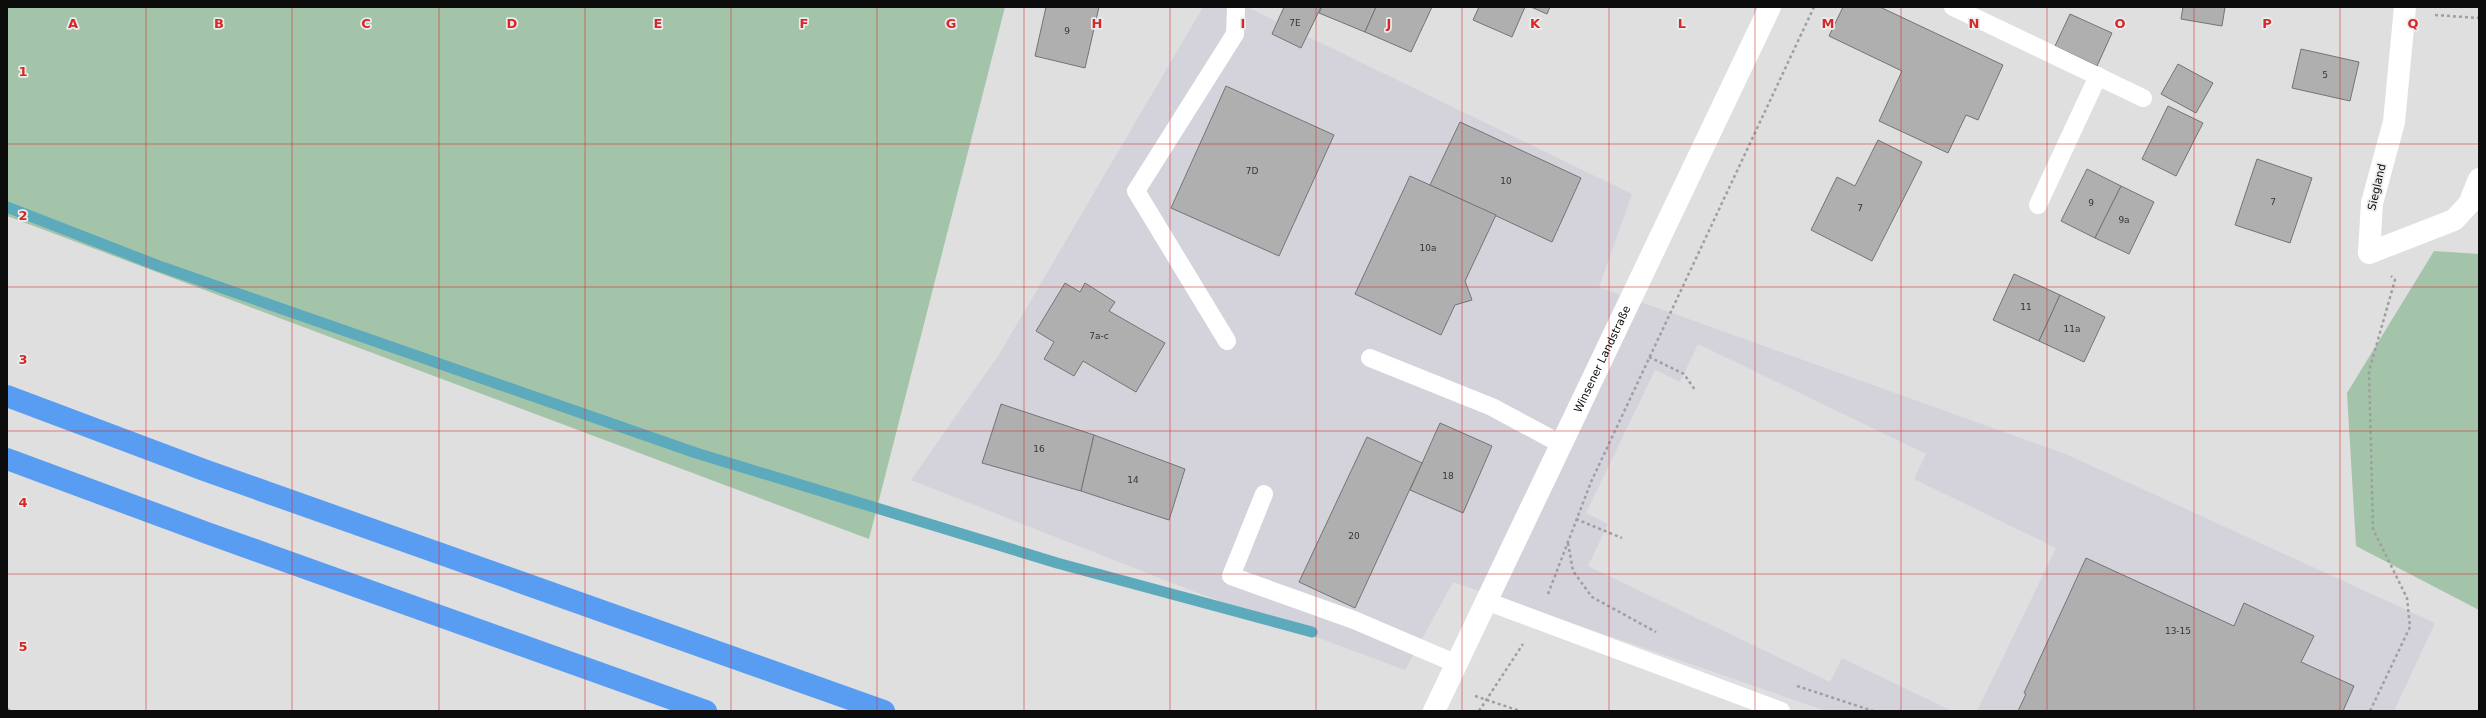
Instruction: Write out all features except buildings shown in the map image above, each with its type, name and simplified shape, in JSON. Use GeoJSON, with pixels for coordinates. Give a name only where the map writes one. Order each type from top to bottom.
{"type":"FeatureCollection","features":[{"type":"Feature","properties":{"kind":"highway"},"geometry":{"type":"LineString","coordinates":[[7,396],[211,472],[884,711]]}},
{"type":"Feature","properties":{"kind":"highway"},"geometry":{"type":"LineString","coordinates":[[7,459],[207,533],[706,711]]}},
{"type":"Feature","properties":{"kind":"main road","name":"Winsener Landstraße"},"geometry":{"type":"LineString","coordinates":[[1434,711],[1770,7]]}},
{"type":"Feature","properties":{"kind":"main road","name":"Siegland"},"geometry":{"type":"LineString","coordinates":[[2369,253],[2372,203],[2394,122],[2405,10]]}},
{"type":"Feature","properties":{"kind":"main road"},"geometry":{"type":"LineString","coordinates":[[2369,253],[2454,220],[2469,204],[2479,179]]}},
{"type":"Feature","properties":{"kind":"lane"},"geometry":{"type":"LineString","coordinates":[[1227,341],[1136,190],[1235,34],[1236,7]]}},
{"type":"Feature","properties":{"kind":"lane"},"geometry":{"type":"LineString","coordinates":[[1953,7],[2143,98]]}},
{"type":"Feature","properties":{"kind":"lane"},"geometry":{"type":"LineString","coordinates":[[2038,205],[2098,76]]}},
{"type":"Feature","properties":{"kind":"lane"},"geometry":{"type":"LineString","coordinates":[[1370,358],[1492,407],[1561,444]]}},
{"type":"Feature","properties":{"kind":"lane"},"geometry":{"type":"LineString","coordinates":[[1264,494],[1231,576],[1354,620],[1457,664]]}},
{"type":"Feature","properties":{"kind":"lane"},"geometry":{"type":"LineString","coordinates":[[1486,601],[1781,711]]}},
{"type":"Feature","properties":{"kind":"path"},"geometry":{"type":"LineString","coordinates":[[1480,711],[1485,699],[1538,621],[1590,482],[1814,7]]}},
{"type":"Feature","properties":{"kind":"path"},"geometry":{"type":"LineString","coordinates":[[2405,10],[2479,18]]}},
{"type":"Feature","properties":{"kind":"path"},"geometry":{"type":"LineString","coordinates":[[2369,253],[2395,280],[2369,371],[2373,529],[2407,598],[2410,627],[2370,711]]}},
{"type":"Feature","properties":{"kind":"path"},"geometry":{"type":"LineString","coordinates":[[1649,357],[1684,374],[1695,390]]}},
{"type":"Feature","properties":{"kind":"path"},"geometry":{"type":"LineString","coordinates":[[1576,519],[1622,538]]}},
{"type":"Feature","properties":{"kind":"path"},"geometry":{"type":"LineString","coordinates":[[1568,543],[1573,571],[1592,597],[1658,633]]}},
{"type":"Feature","properties":{"kind":"path"},"geometry":{"type":"LineString","coordinates":[[1446,686],[1520,711]]}},
{"type":"Feature","properties":{"kind":"path"},"geometry":{"type":"LineString","coordinates":[[1796,686],[1873,711]]}},
{"type":"Feature","properties":{"kind":"path"},"geometry":{"type":"LineString","coordinates":[[7,709],[12,711]]}},
{"type":"Feature","properties":{"kind":"shaded area"},"geometry":{"type":"Polygon","coordinates":[[[1203,7],[1247,7],[1632,194],[1599,287],[2068,455],[2435,623],[2394,711],[2343,711],[2354,686],[2301,662],[2313,636],[2245,604],[2234,626],[2086,558],[2024,693],[2026,694],[2018,711],[1977,711],[2056,548],[1914,479],[1926,454],[1698,344],[1680,382],[1655,370],[1586,513],[1608,524],[1588,566],[1830,682],[1842,658],[1952,711],[1826,711],[1453,582],[1405,670],[1190,590],[911,480],[1000,353],[1203,7]]]}},
{"type":"Feature","properties":{"kind":"green space"},"geometry":{"type":"Polygon","coordinates":[[[7,7],[1005,7],[869,539],[7,216],[7,7]]]}},
{"type":"Feature","properties":{"kind":"green space"},"geometry":{"type":"Polygon","coordinates":[[[2434,251],[2479,254],[2479,610],[2356,546],[2347,393],[2434,251]]]}},
{"type":"Feature","properties":{"kind":"waterway"},"geometry":{"type":"LineString","coordinates":[[7,207],[159,266],[696,453],[1057,563],[1312,632]]}}]}
